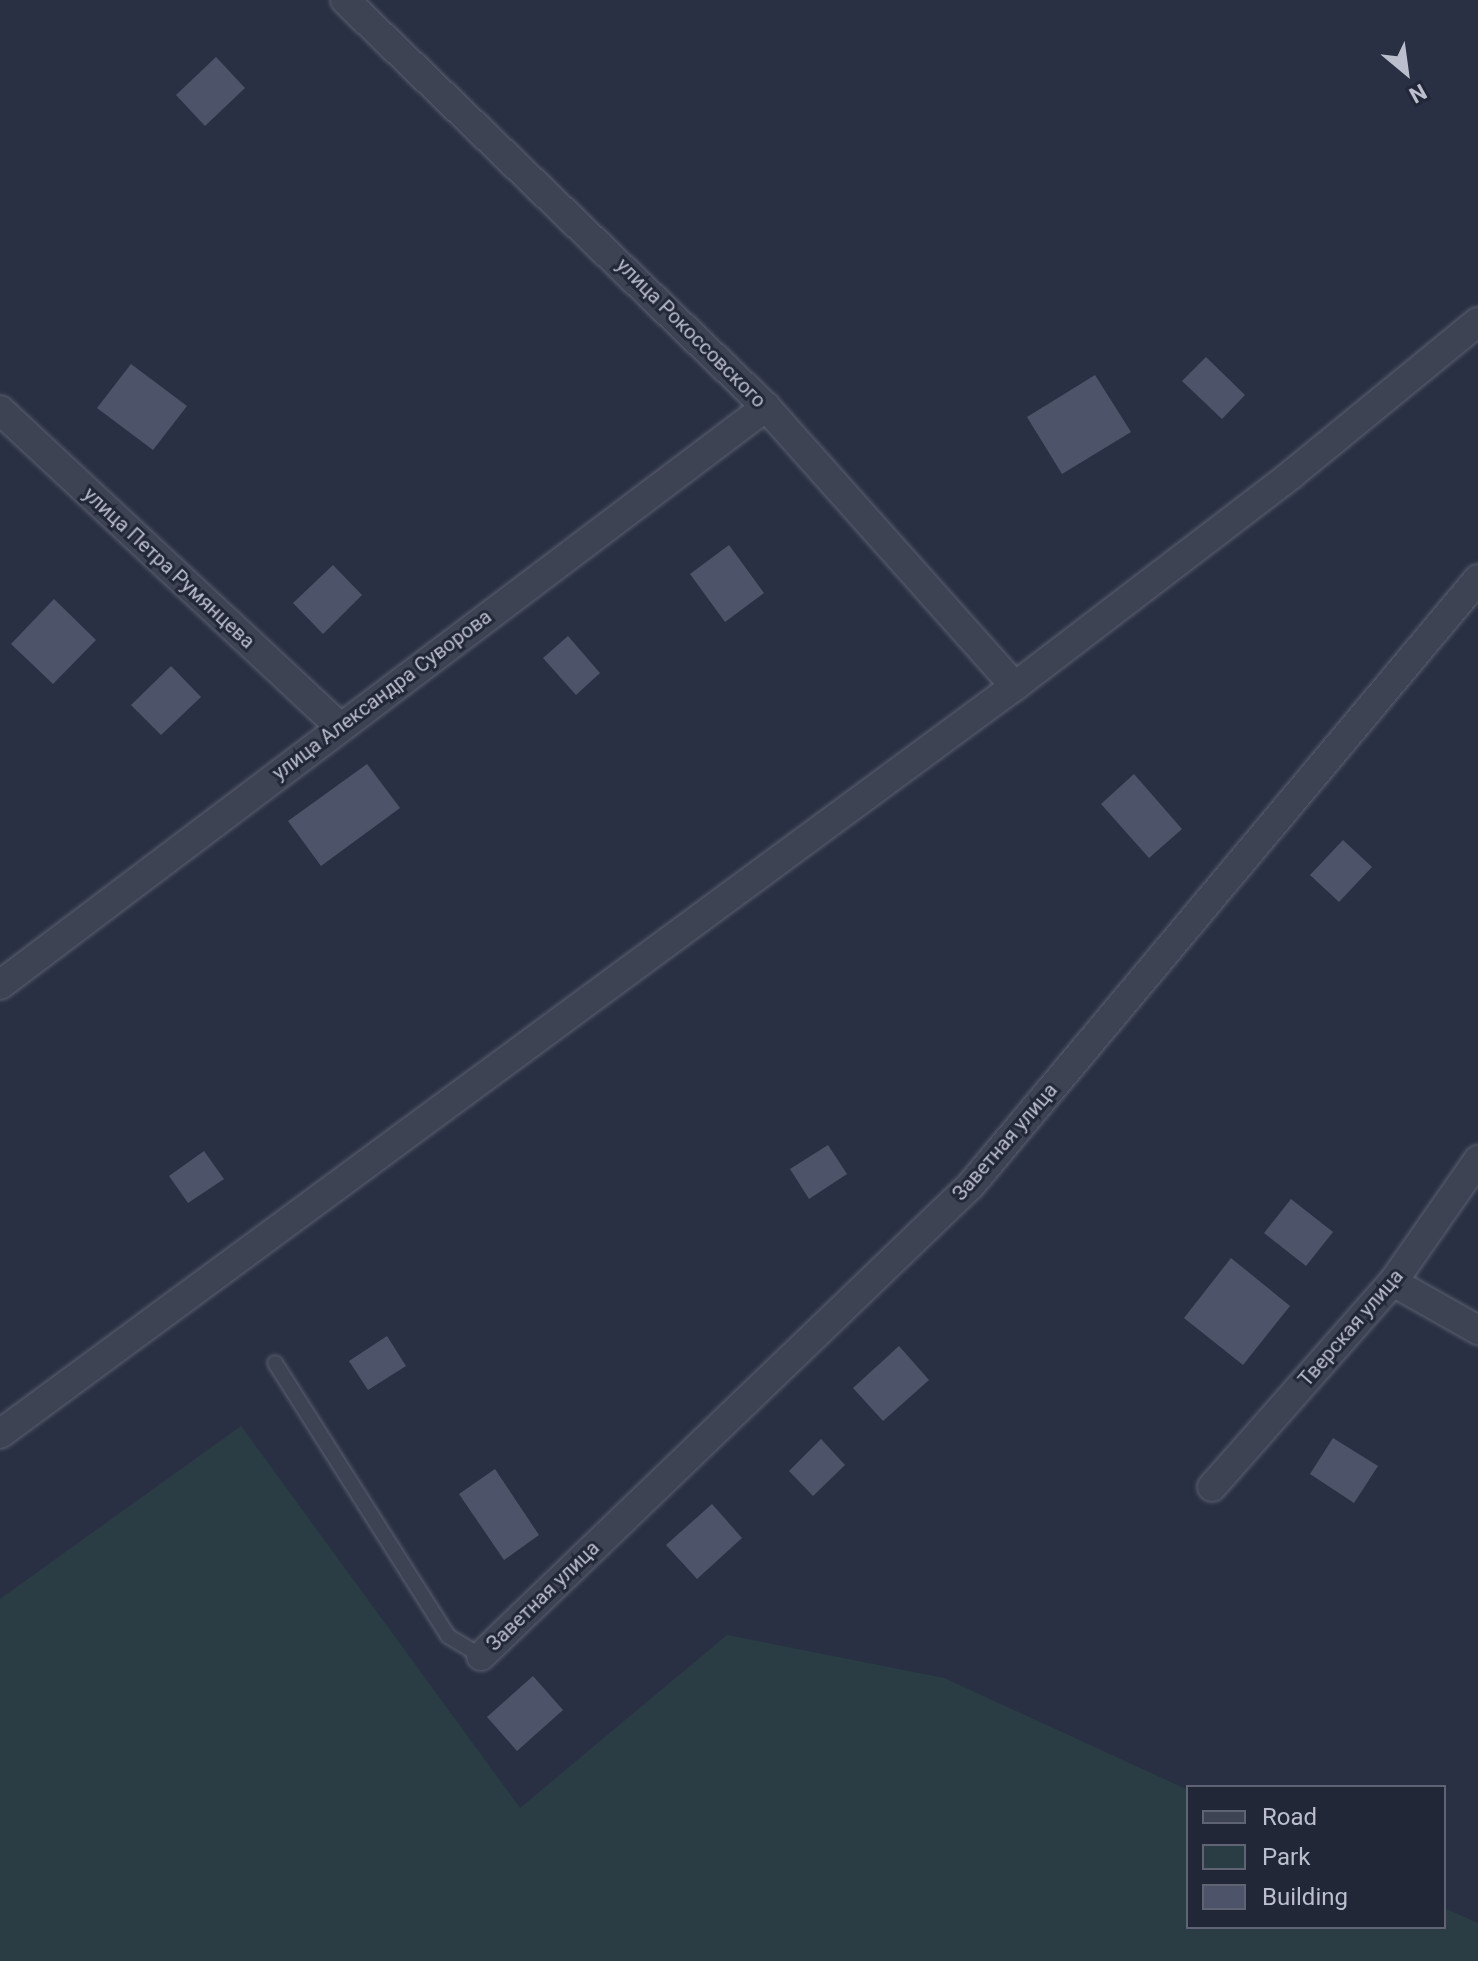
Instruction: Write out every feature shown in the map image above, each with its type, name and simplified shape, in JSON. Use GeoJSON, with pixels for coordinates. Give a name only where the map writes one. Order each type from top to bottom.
{"type":"FeatureCollection","features":[{"type":"Feature","properties":{"kind":"street","name":"улица Рокоссовского"},"geometry":{"type":"LineString","coordinates":[[345,0],[766,407],[1015,686]]}},
{"type":"Feature","properties":{"kind":"street"},"geometry":{"type":"LineString","coordinates":[[0,1434],[201,1282],[602,995],[1015,686],[1292,474],[1478,322]]}},
{"type":"Feature","properties":{"kind":"street","name":"улица Александра Суворова"},"geometry":{"type":"LineString","coordinates":[[0,985],[339,726],[766,407]]}},
{"type":"Feature","properties":{"kind":"street","name":"улица Петра Румянцева"},"geometry":{"type":"LineString","coordinates":[[0,410],[339,726]]}},
{"type":"Feature","properties":{"kind":"street","name":"Заветная улица"},"geometry":{"type":"LineString","coordinates":[[481,1656],[971,1185],[1478,579]]}},
{"type":"Feature","properties":{"kind":"street","name":"Тверская улица"},"geometry":{"type":"LineString","coordinates":[[1212,1487],[1393,1282],[1478,1160]]}},
{"type":"Feature","properties":{"kind":"street"},"geometry":{"type":"LineString","coordinates":[[1393,1282],[1478,1330]]}},
{"type":"Feature","properties":{"kind":"lane"},"geometry":{"type":"LineString","coordinates":[[275,1363],[448,1636],[481,1656]]}},
{"type":"Feature","properties":{"kind":"green space"},"geometry":{"type":"Polygon","coordinates":[[[241,1426],[520,1808],[727,1635],[944,1678],[1186,1789],[1186,1929],[1446,1929],[1446,1909],[1478,1923],[1478,1961],[0,1961],[0,1599],[241,1426]]]}},
{"type":"Feature","properties":{"kind":"building"},"geometry":{"type":"Polygon","coordinates":[[[216,57],[245,88],[205,126],[176,95],[216,57]]]}},
{"type":"Feature","properties":{"kind":"building"},"geometry":{"type":"Polygon","coordinates":[[[1206,357],[1245,395],[1222,419],[1182,381],[1206,357]]]}},
{"type":"Feature","properties":{"kind":"building"},"geometry":{"type":"Polygon","coordinates":[[[131,364],[187,406],[153,450],[97,408],[131,364]]]}},
{"type":"Feature","properties":{"kind":"building"},"geometry":{"type":"Polygon","coordinates":[[[1095,375],[1131,432],[1062,474],[1027,417],[1095,375]]]}},
{"type":"Feature","properties":{"kind":"building"},"geometry":{"type":"Polygon","coordinates":[[[729,545],[764,593],[725,622],[690,574],[729,545]]]}},
{"type":"Feature","properties":{"kind":"building"},"geometry":{"type":"Polygon","coordinates":[[[333,565],[362,595],[323,634],[293,603],[333,565]]]}},
{"type":"Feature","properties":{"kind":"building"},"geometry":{"type":"Polygon","coordinates":[[[54,599],[96,640],[53,684],[11,644],[54,599]]]}},
{"type":"Feature","properties":{"kind":"building"},"geometry":{"type":"Polygon","coordinates":[[[568,636],[600,673],[576,695],[543,658],[568,636]]]}},
{"type":"Feature","properties":{"kind":"building"},"geometry":{"type":"Polygon","coordinates":[[[171,666],[201,697],[161,735],[131,705],[171,666]]]}},
{"type":"Feature","properties":{"kind":"building"},"geometry":{"type":"Polygon","coordinates":[[[367,764],[400,808],[321,866],[288,821],[367,764]]]}},
{"type":"Feature","properties":{"kind":"building"},"geometry":{"type":"Polygon","coordinates":[[[1134,774],[1182,829],[1149,858],[1101,804],[1134,774]]]}},
{"type":"Feature","properties":{"kind":"building"},"geometry":{"type":"Polygon","coordinates":[[[1343,840],[1372,867],[1339,902],[1310,875],[1343,840]]]}},
{"type":"Feature","properties":{"kind":"building"},"geometry":{"type":"Polygon","coordinates":[[[828,1145],[847,1174],[809,1199],[790,1169],[828,1145]]]}},
{"type":"Feature","properties":{"kind":"building"},"geometry":{"type":"Polygon","coordinates":[[[204,1151],[224,1179],[188,1203],[169,1176],[204,1151]]]}},
{"type":"Feature","properties":{"kind":"building"},"geometry":{"type":"Polygon","coordinates":[[[1291,1199],[1333,1232],[1306,1266],[1264,1233],[1291,1199]]]}},
{"type":"Feature","properties":{"kind":"building"},"geometry":{"type":"Polygon","coordinates":[[[1231,1258],[1290,1306],[1243,1365],[1184,1318],[1231,1258]]]}},
{"type":"Feature","properties":{"kind":"building"},"geometry":{"type":"Polygon","coordinates":[[[387,1336],[406,1366],[368,1390],[349,1361],[387,1336]]]}},
{"type":"Feature","properties":{"kind":"building"},"geometry":{"type":"Polygon","coordinates":[[[899,1346],[929,1380],[883,1421],[853,1388],[899,1346]]]}},
{"type":"Feature","properties":{"kind":"building"},"geometry":{"type":"Polygon","coordinates":[[[1333,1438],[1378,1466],[1354,1503],[1310,1474],[1333,1438]]]}},
{"type":"Feature","properties":{"kind":"building"},"geometry":{"type":"Polygon","coordinates":[[[821,1439],[845,1465],[813,1496],[789,1471],[821,1439]]]}},
{"type":"Feature","properties":{"kind":"building"},"geometry":{"type":"Polygon","coordinates":[[[495,1469],[539,1535],[504,1560],[459,1494],[495,1469]]]}},
{"type":"Feature","properties":{"kind":"building"},"geometry":{"type":"Polygon","coordinates":[[[712,1504],[742,1538],[697,1579],[666,1545],[712,1504]]]}},
{"type":"Feature","properties":{"kind":"building"},"geometry":{"type":"Polygon","coordinates":[[[533,1676],[563,1710],[517,1751],[487,1717],[533,1676]]]}}]}
